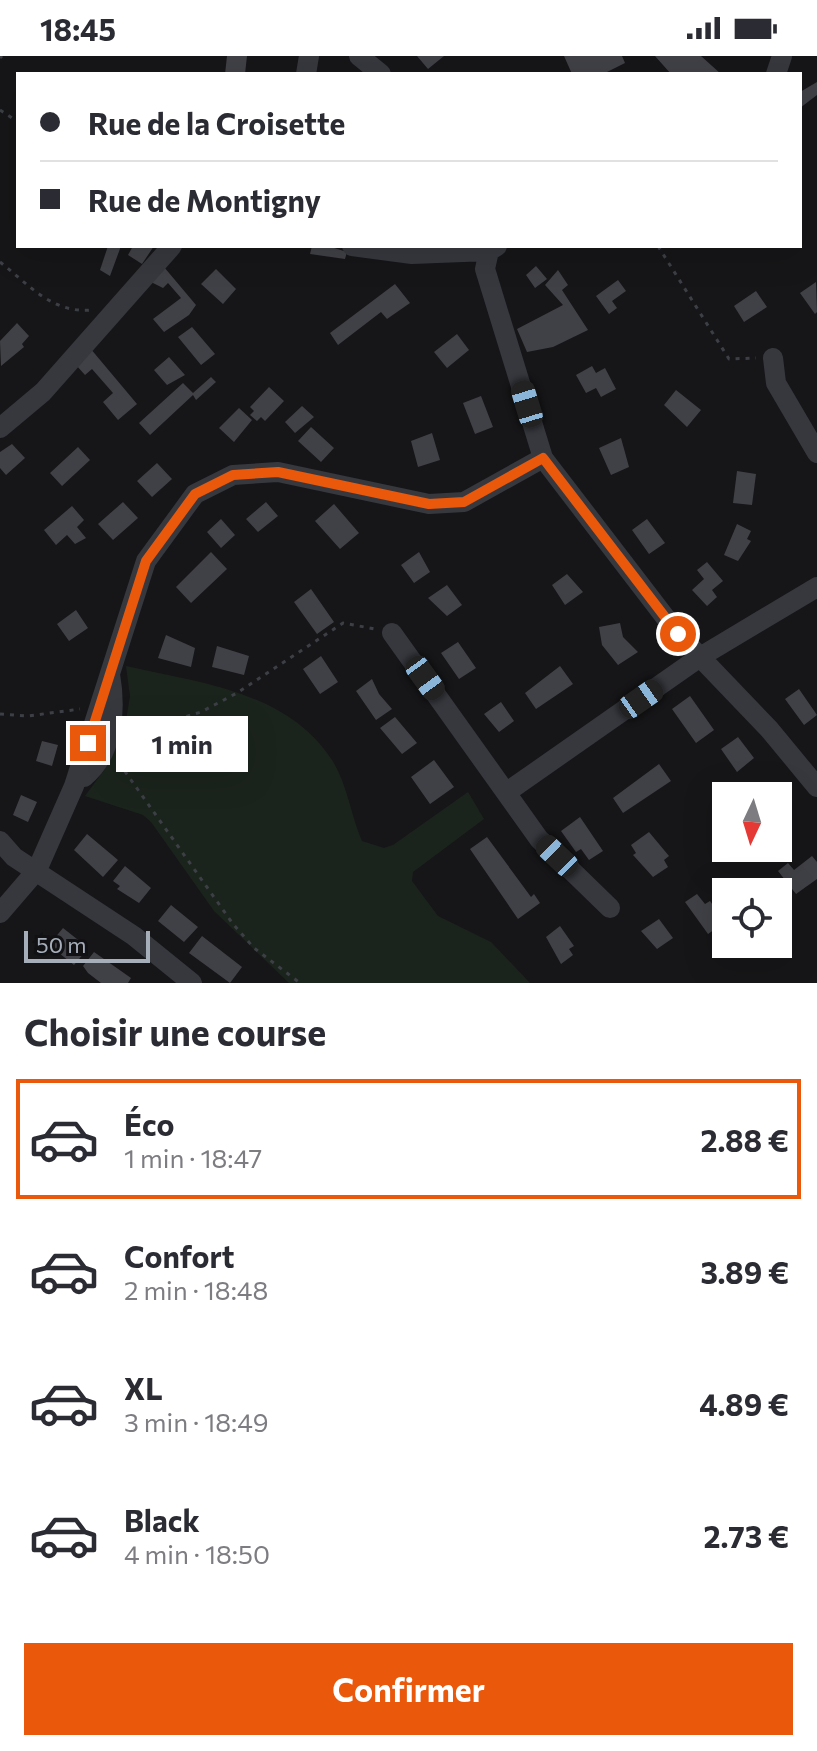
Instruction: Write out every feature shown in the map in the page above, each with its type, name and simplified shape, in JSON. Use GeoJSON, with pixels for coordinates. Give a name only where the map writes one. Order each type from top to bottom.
{"type":"FeatureCollection","features":[{"type":"Feature","properties":{"kind":"street"},"geometry":{"type":"LineString","coordinates":[[359,56],[379,72]]}},
{"type":"Feature","properties":{"kind":"street"},"geometry":{"type":"LineString","coordinates":[[0,428],[43,392],[170,248]]}},
{"type":"Feature","properties":{"kind":"street"},"geometry":{"type":"LineString","coordinates":[[367,248],[412,254],[492,248],[485,269],[543,458],[632,578],[700,657],[769,729],[817,787]]}},
{"type":"Feature","properties":{"kind":"street"},"geometry":{"type":"LineString","coordinates":[[773,358],[776,383],[817,453]]}},
{"type":"Feature","properties":{"kind":"street"},"geometry":{"type":"LineString","coordinates":[[0,913],[37,870],[74,786],[146,561],[195,494],[233,475],[278,472],[429,504],[464,502],[543,458]]}},
{"type":"Feature","properties":{"kind":"street"},"geometry":{"type":"LineString","coordinates":[[507,792],[700,657],[817,587]]}},
{"type":"Feature","properties":{"kind":"street"},"geometry":{"type":"LineString","coordinates":[[392,633],[539,839],[610,908]]}},
{"type":"Feature","properties":{"kind":"street"},"geometry":{"type":"LineString","coordinates":[[74,786],[89,773],[107,743],[115,703],[110,670]]}},
{"type":"Feature","properties":{"kind":"street"},"geometry":{"type":"LineString","coordinates":[[0,841],[14,857],[134,936],[192,983]]}},
{"type":"Feature","properties":{"kind":"path"},"geometry":{"type":"LineString","coordinates":[[659,248],[729,359],[773,358]]}},
{"type":"Feature","properties":{"kind":"path"},"geometry":{"type":"LineString","coordinates":[[0,262],[50,302],[71,312],[99,309]]}},
{"type":"Feature","properties":{"kind":"path"},"geometry":{"type":"LineString","coordinates":[[300,983],[254,948],[233,924],[107,743],[201,712],[237,693],[343,623],[392,633]]}},
{"type":"Feature","properties":{"kind":"path"},"geometry":{"type":"LineString","coordinates":[[0,714],[28,716],[81,709],[93,726]]}},
{"type":"Feature","properties":{"kind":"shaded area"},"geometry":{"type":"Polygon","coordinates":[[[126,666],[212,685],[267,704],[291,719],[313,737],[332,760],[362,841],[384,848],[393,845],[468,792],[484,819],[413,872],[412,881],[438,916],[491,942],[530,983],[289,983],[214,911],[151,822],[143,815],[85,796],[107,766],[116,742],[123,740],[130,696],[126,666]]]}},
{"type":"Feature","properties":{"kind":"building"},"geometry":{"type":"Polygon","coordinates":[[[227,56],[247,56],[245,72],[225,72],[227,56]]]}},
{"type":"Feature","properties":{"kind":"building"},"geometry":{"type":"Polygon","coordinates":[[[417,56],[444,56],[428,69],[417,56]]]}},
{"type":"Feature","properties":{"kind":"building"},"geometry":{"type":"Polygon","coordinates":[[[564,56],[622,56],[625,63],[607,72],[571,72],[564,56]]]}},
{"type":"Feature","properties":{"kind":"building"},"geometry":{"type":"Polygon","coordinates":[[[655,56],[701,56],[719,72],[669,72],[655,56]]]}},
{"type":"Feature","properties":{"kind":"building"},"geometry":{"type":"Polygon","coordinates":[[[817,82],[817,95],[802,106],[802,91],[817,82]]]}},
{"type":"Feature","properties":{"kind":"building"},"geometry":{"type":"Polygon","coordinates":[[[107,248],[120,248],[110,276],[100,270],[107,248]]]}},
{"type":"Feature","properties":{"kind":"building"},"geometry":{"type":"Polygon","coordinates":[[[132,248],[153,248],[142,264],[128,255],[132,248]]]}},
{"type":"Feature","properties":{"kind":"building"},"geometry":{"type":"Polygon","coordinates":[[[312,248],[334,248],[347,252],[345,259],[310,254],[312,248]]]}},
{"type":"Feature","properties":{"kind":"building"},"geometry":{"type":"Polygon","coordinates":[[[536,266],[547,279],[535,288],[526,275],[536,266]]]}},
{"type":"Feature","properties":{"kind":"building"},"geometry":{"type":"Polygon","coordinates":[[[164,267],[196,305],[189,315],[164,332],[153,319],[181,298],[168,283],[163,288],[151,282],[164,267]]]}},
{"type":"Feature","properties":{"kind":"building"},"geometry":{"type":"Polygon","coordinates":[[[216,269],[236,289],[223,304],[201,284],[216,269]]]}},
{"type":"Feature","properties":{"kind":"building"},"geometry":{"type":"Polygon","coordinates":[[[558,270],[568,285],[562,290],[588,330],[553,347],[527,352],[517,329],[563,305],[545,285],[558,270]]]}},
{"type":"Feature","properties":{"kind":"building"},"geometry":{"type":"Polygon","coordinates":[[[618,280],[626,291],[612,301],[617,308],[609,314],[596,296],[618,280]]]}},
{"type":"Feature","properties":{"kind":"building"},"geometry":{"type":"Polygon","coordinates":[[[816,282],[817,312],[815,314],[800,293],[816,282]]]}},
{"type":"Feature","properties":{"kind":"building"},"geometry":{"type":"Polygon","coordinates":[[[395,284],[410,303],[387,319],[381,312],[338,345],[330,333],[395,284]]]}},
{"type":"Feature","properties":{"kind":"building"},"geometry":{"type":"Polygon","coordinates":[[[756,291],[767,307],[744,322],[734,306],[756,291]]]}},
{"type":"Feature","properties":{"kind":"building"},"geometry":{"type":"Polygon","coordinates":[[[17,323],[29,336],[22,344],[24,347],[1,366],[0,341],[17,323]]]}},
{"type":"Feature","properties":{"kind":"building"},"geometry":{"type":"Polygon","coordinates":[[[192,327],[215,354],[201,365],[178,337],[192,327]]]}},
{"type":"Feature","properties":{"kind":"building"},"geometry":{"type":"Polygon","coordinates":[[[457,334],[469,350],[447,368],[434,352],[457,334]]]}},
{"type":"Feature","properties":{"kind":"building"},"geometry":{"type":"Polygon","coordinates":[[[90,348],[137,404],[118,420],[103,402],[113,393],[92,369],[85,375],[76,365],[90,348]]]}},
{"type":"Feature","properties":{"kind":"building"},"geometry":{"type":"Polygon","coordinates":[[[169,357],[185,375],[167,385],[154,370],[169,357]]]}},
{"type":"Feature","properties":{"kind":"building"},"geometry":{"type":"Polygon","coordinates":[[[592,366],[596,373],[605,368],[616,389],[601,397],[596,388],[586,393],[576,375],[592,366]]]}},
{"type":"Feature","properties":{"kind":"building"},"geometry":{"type":"Polygon","coordinates":[[[211,377],[216,382],[196,400],[193,395],[150,435],[139,423],[183,383],[193,393],[211,377]]]}},
{"type":"Feature","properties":{"kind":"building"},"geometry":{"type":"Polygon","coordinates":[[[269,387],[284,401],[265,421],[261,417],[257,421],[250,415],[254,411],[250,407],[269,387]]]}},
{"type":"Feature","properties":{"kind":"building"},"geometry":{"type":"Polygon","coordinates":[[[676,390],[701,410],[687,427],[664,405],[676,390]]]}},
{"type":"Feature","properties":{"kind":"building"},"geometry":{"type":"Polygon","coordinates":[[[481,396],[493,427],[475,434],[463,403],[481,396]]]}},
{"type":"Feature","properties":{"kind":"building"},"geometry":{"type":"Polygon","coordinates":[[[302,406],[314,417],[295,433],[285,422],[302,406]]]}},
{"type":"Feature","properties":{"kind":"building"},"geometry":{"type":"Polygon","coordinates":[[[239,408],[252,420],[234,442],[219,428],[239,408]]]}},
{"type":"Feature","properties":{"kind":"building"},"geometry":{"type":"Polygon","coordinates":[[[311,427],[334,448],[321,462],[298,441],[311,427]]]}},
{"type":"Feature","properties":{"kind":"building"},"geometry":{"type":"Polygon","coordinates":[[[432,433],[440,460],[418,467],[411,441],[432,433]]]}},
{"type":"Feature","properties":{"kind":"building"},"geometry":{"type":"Polygon","coordinates":[[[621,438],[629,467],[611,475],[599,448],[621,438]]]}},
{"type":"Feature","properties":{"kind":"building"},"geometry":{"type":"Polygon","coordinates":[[[12,444],[25,458],[6,475],[0,468],[0,452],[12,444]]]}},
{"type":"Feature","properties":{"kind":"building"},"geometry":{"type":"Polygon","coordinates":[[[78,447],[90,460],[62,486],[50,473],[78,447]]]}},
{"type":"Feature","properties":{"kind":"building"},"geometry":{"type":"Polygon","coordinates":[[[157,463],[172,479],[152,497],[137,481],[157,463]]]}},
{"type":"Feature","properties":{"kind":"building"},"geometry":{"type":"Polygon","coordinates":[[[737,471],[756,474],[752,505],[733,503],[737,471]]]}},
{"type":"Feature","properties":{"kind":"building"},"geometry":{"type":"Polygon","coordinates":[[[123,502],[138,518],[113,540],[98,524],[123,502]]]}},
{"type":"Feature","properties":{"kind":"building"},"geometry":{"type":"Polygon","coordinates":[[[266,502],[278,516],[258,532],[246,519],[266,502]]]}},
{"type":"Feature","properties":{"kind":"building"},"geometry":{"type":"Polygon","coordinates":[[[334,504],[359,533],[340,549],[315,521],[334,504]]]}},
{"type":"Feature","properties":{"kind":"building"},"geometry":{"type":"Polygon","coordinates":[[[72,506],[84,520],[77,527],[86,538],[75,544],[67,535],[56,545],[44,530],[72,506]]]}},
{"type":"Feature","properties":{"kind":"building"},"geometry":{"type":"Polygon","coordinates":[[[221,519],[235,535],[221,548],[207,532],[221,519]]]}},
{"type":"Feature","properties":{"kind":"building"},"geometry":{"type":"Polygon","coordinates":[[[647,519],[665,543],[649,554],[632,530],[647,519]]]}},
{"type":"Feature","properties":{"kind":"building"},"geometry":{"type":"Polygon","coordinates":[[[737,524],[751,531],[747,539],[751,541],[738,561],[724,555],[737,524]]]}},
{"type":"Feature","properties":{"kind":"building"},"geometry":{"type":"Polygon","coordinates":[[[211,552],[227,569],[191,603],[176,587],[211,552]]]}},
{"type":"Feature","properties":{"kind":"building"},"geometry":{"type":"Polygon","coordinates":[[[419,552],[430,572],[414,583],[401,565],[419,552]]]}},
{"type":"Feature","properties":{"kind":"building"},"geometry":{"type":"Polygon","coordinates":[[[707,562],[723,581],[712,590],[717,597],[707,606],[692,590],[704,579],[697,570],[707,562]]]}},
{"type":"Feature","properties":{"kind":"building"},"geometry":{"type":"Polygon","coordinates":[[[567,574],[583,592],[565,605],[552,585],[567,574]]]}},
{"type":"Feature","properties":{"kind":"building"},"geometry":{"type":"Polygon","coordinates":[[[447,585],[462,605],[447,616],[428,598],[447,585]]]}},
{"type":"Feature","properties":{"kind":"building"},"geometry":{"type":"Polygon","coordinates":[[[311,589],[334,622],[317,634],[294,602],[311,589]]]}},
{"type":"Feature","properties":{"kind":"building"},"geometry":{"type":"Polygon","coordinates":[[[76,610],[88,628],[69,641],[57,624],[76,610]]]}},
{"type":"Feature","properties":{"kind":"building"},"geometry":{"type":"Polygon","coordinates":[[[620,623],[623,637],[638,652],[618,665],[602,645],[599,627],[620,623]]]}},
{"type":"Feature","properties":{"kind":"building"},"geometry":{"type":"Polygon","coordinates":[[[166,635],[195,648],[191,667],[158,658],[166,635]]]}},
{"type":"Feature","properties":{"kind":"building"},"geometry":{"type":"Polygon","coordinates":[[[458,642],[476,668],[459,679],[441,653],[458,642]]]}},
{"type":"Feature","properties":{"kind":"building"},"geometry":{"type":"Polygon","coordinates":[[[217,646],[249,656],[244,675],[212,667],[217,646]]]}},
{"type":"Feature","properties":{"kind":"building"},"geometry":{"type":"Polygon","coordinates":[[[321,656],[338,682],[320,694],[303,669],[321,656]]]}},
{"type":"Feature","properties":{"kind":"building"},"geometry":{"type":"Polygon","coordinates":[[[560,666],[573,684],[536,709],[525,693],[560,666]]]}},
{"type":"Feature","properties":{"kind":"building"},"geometry":{"type":"Polygon","coordinates":[[[372,679],[379,694],[392,709],[376,720],[356,691],[372,679]]]}},
{"type":"Feature","properties":{"kind":"building"},"geometry":{"type":"Polygon","coordinates":[[[799,689],[817,715],[804,725],[785,699],[799,689]]]}},
{"type":"Feature","properties":{"kind":"building"},"geometry":{"type":"Polygon","coordinates":[[[690,696],[714,730],[696,743],[672,709],[690,696]]]}},
{"type":"Feature","properties":{"kind":"building"},"geometry":{"type":"Polygon","coordinates":[[[501,702],[514,721],[499,732],[484,714],[501,702]]]}},
{"type":"Feature","properties":{"kind":"building"},"geometry":{"type":"Polygon","coordinates":[[[395,717],[417,743],[402,754],[380,728],[395,717]]]}},
{"type":"Feature","properties":{"kind":"building"},"geometry":{"type":"Polygon","coordinates":[[[738,737],[754,758],[737,772],[721,749],[738,737]]]}},
{"type":"Feature","properties":{"kind":"building"},"geometry":{"type":"Polygon","coordinates":[[[42,741],[58,745],[52,766],[36,761],[42,741]]]}},
{"type":"Feature","properties":{"kind":"building"},"geometry":{"type":"Polygon","coordinates":[[[434,760],[454,787],[430,804],[411,777],[434,760]]]}},
{"type":"Feature","properties":{"kind":"building"},"geometry":{"type":"Polygon","coordinates":[[[659,764],[671,781],[623,813],[613,798],[659,764]]]}},
{"type":"Feature","properties":{"kind":"building"},"geometry":{"type":"Polygon","coordinates":[[[21,795],[37,802],[28,822],[13,815],[21,795]]]}},
{"type":"Feature","properties":{"kind":"building"},"geometry":{"type":"Polygon","coordinates":[[[580,817],[603,851],[589,860],[581,849],[576,852],[561,831],[580,817]]]}},
{"type":"Feature","properties":{"kind":"building"},"geometry":{"type":"Polygon","coordinates":[[[649,832],[669,856],[664,860],[668,867],[653,877],[633,855],[636,853],[631,845],[649,832]]]}},
{"type":"Feature","properties":{"kind":"building"},"geometry":{"type":"Polygon","coordinates":[[[87,834],[118,860],[103,877],[74,850],[87,834]]]}},
{"type":"Feature","properties":{"kind":"building"},"geometry":{"type":"Polygon","coordinates":[[[487,837],[531,897],[534,894],[540,903],[518,919],[470,849],[487,837]]]}},
{"type":"Feature","properties":{"kind":"building"},"geometry":{"type":"Polygon","coordinates":[[[812,856],[817,862],[817,879],[796,894],[792,889],[792,878],[783,878],[778,871],[788,863],[794,870],[812,856]]]}},
{"type":"Feature","properties":{"kind":"building"},"geometry":{"type":"Polygon","coordinates":[[[125,866],[151,888],[139,903],[117,889],[120,886],[113,881],[125,866]]]}},
{"type":"Feature","properties":{"kind":"building"},"geometry":{"type":"Polygon","coordinates":[[[697,894],[705,904],[710,901],[712,931],[708,934],[685,902],[697,894]]]}},
{"type":"Feature","properties":{"kind":"building"},"geometry":{"type":"Polygon","coordinates":[[[171,905],[198,927],[184,942],[158,921],[171,905]]]}},
{"type":"Feature","properties":{"kind":"building"},"geometry":{"type":"Polygon","coordinates":[[[659,919],[673,938],[657,949],[641,931],[659,919]]]}},
{"type":"Feature","properties":{"kind":"building"},"geometry":{"type":"Polygon","coordinates":[[[560,926],[574,946],[569,949],[573,955],[561,964],[546,937],[560,926]]]}},
{"type":"Feature","properties":{"kind":"building"},"geometry":{"type":"Polygon","coordinates":[[[63,928],[82,943],[79,947],[85,952],[74,965],[49,945],[63,928]]]}},
{"type":"Feature","properties":{"kind":"building"},"geometry":{"type":"Polygon","coordinates":[[[202,936],[242,967],[230,983],[189,953],[202,936]]]}},
{"type":"Feature","properties":{"kind":"building"},"geometry":{"type":"Polygon","coordinates":[[[94,952],[131,978],[128,983],[101,983],[88,973],[83,966],[94,952]]]}},
{"type":"Feature","properties":{"kind":"route"},"geometry":{"type":"LineString","coordinates":[[88,743],[104,683],[146,561],[195,494],[233,475],[278,472],[429,504],[464,502],[543,458],[632,578],[678,634]]}}]}
